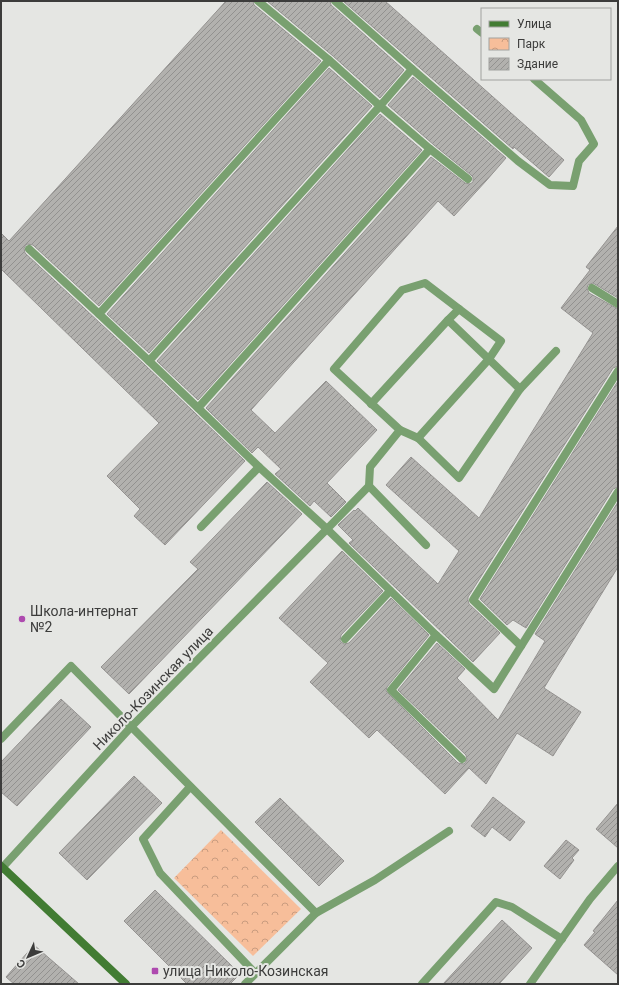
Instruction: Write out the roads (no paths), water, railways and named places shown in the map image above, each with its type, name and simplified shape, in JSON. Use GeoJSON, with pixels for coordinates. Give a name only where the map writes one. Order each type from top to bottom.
{"type":"FeatureCollection","features":[{"type":"Feature","properties":{"kind":"main road"},"geometry":{"type":"LineString","coordinates":[[1,867],[126,984]]}},
{"type":"Feature","properties":{"kind":"street"},"geometry":{"type":"LineString","coordinates":[[258,1],[329,60],[430,150],[468,179]]}},
{"type":"Feature","properties":{"kind":"street"},"geometry":{"type":"LineString","coordinates":[[335,1],[518,161],[550,185],[573,186],[579,161],[594,144],[582,120],[535,80]]}},
{"type":"Feature","properties":{"kind":"street"},"geometry":{"type":"LineString","coordinates":[[99,314],[329,60]]}},
{"type":"Feature","properties":{"kind":"street"},"geometry":{"type":"LineString","coordinates":[[149,361],[412,69]]}},
{"type":"Feature","properties":{"kind":"street"},"geometry":{"type":"LineString","coordinates":[[198,408],[430,150]]}},
{"type":"Feature","properties":{"kind":"street"},"geometry":{"type":"LineString","coordinates":[[29,249],[494,689],[618,492]]}},
{"type":"Feature","properties":{"kind":"street"},"geometry":{"type":"LineString","coordinates":[[418,438],[489,358],[501,341],[425,283],[402,290],[334,369],[400,430],[418,438],[459,478],[520,389],[556,351]]}},
{"type":"Feature","properties":{"kind":"street"},"geometry":{"type":"LineString","coordinates":[[592,288],[618,304]]}},
{"type":"Feature","properties":{"kind":"street"},"geometry":{"type":"LineString","coordinates":[[371,404],[459,309]]}},
{"type":"Feature","properties":{"kind":"street"},"geometry":{"type":"LineString","coordinates":[[448,320],[520,389]]}},
{"type":"Feature","properties":{"kind":"street"},"geometry":{"type":"LineString","coordinates":[[521,646],[473,600],[618,371]]}},
{"type":"Feature","properties":{"kind":"street"},"geometry":{"type":"LineString","coordinates":[[400,430],[370,467],[369,486],[426,545]]}},
{"type":"Feature","properties":{"kind":"street"},"geometry":{"type":"LineString","coordinates":[[201,528],[260,467]]}},
{"type":"Feature","properties":{"kind":"street","name":"Николо-Козинская улица"},"geometry":{"type":"LineString","coordinates":[[1,867],[131,727],[369,486]]}},
{"type":"Feature","properties":{"kind":"street"},"geometry":{"type":"LineString","coordinates":[[345,639],[390,590]]}},
{"type":"Feature","properties":{"kind":"street"},"geometry":{"type":"LineString","coordinates":[[436,635],[390,690],[462,759]]}},
{"type":"Feature","properties":{"kind":"street"},"geometry":{"type":"LineString","coordinates":[[1,739],[71,666],[316,913]]}},
{"type":"Feature","properties":{"kind":"street"},"geometry":{"type":"LineString","coordinates":[[190,787],[143,839],[160,873],[255,973]]}},
{"type":"Feature","properties":{"kind":"street"},"geometry":{"type":"LineString","coordinates":[[245,984],[316,913],[375,880],[449,832]]}},
{"type":"Feature","properties":{"kind":"street"},"geometry":{"type":"LineString","coordinates":[[530,984],[590,899],[618,866]]}},
{"type":"Feature","properties":{"kind":"street"},"geometry":{"type":"LineString","coordinates":[[422,984],[496,902],[512,907],[562,939]]}},
{"type":"Feature","properties":{"kind":"place","name":"Школа-интернат №2"},"geometry":{"type":"Point","coordinates":[22,619]}},
{"type":"Feature","properties":{"kind":"place","name":"улица Николо-Козинская"},"geometry":{"type":"Point","coordinates":[155,971]}}]}
